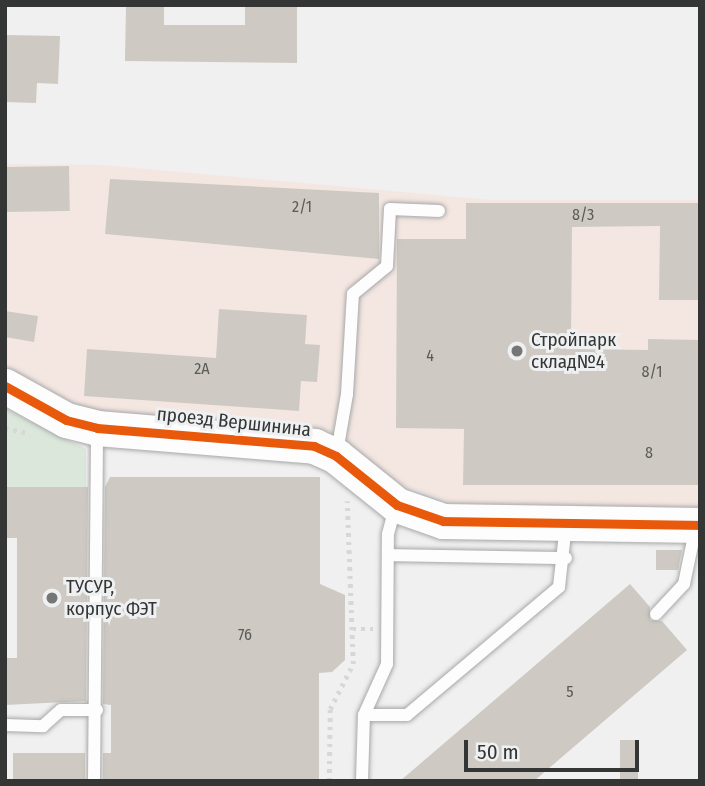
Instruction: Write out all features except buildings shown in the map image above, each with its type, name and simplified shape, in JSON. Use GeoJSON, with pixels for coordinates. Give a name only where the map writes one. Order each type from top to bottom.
{"type":"FeatureCollection","features":[{"type":"Feature","properties":{"kind":"street","name":"проезд Вершинина"},"geometry":{"type":"LineString","coordinates":[[5,386],[66,420],[97,428],[283,441],[336,456],[397,505],[463,523],[566,541],[698,525]]}},
{"type":"Feature","properties":{"kind":"lane"},"geometry":{"type":"LineString","coordinates":[[336,456],[347,394],[353,294],[387,266],[390,209],[439,211]]}},
{"type":"Feature","properties":{"kind":"lane"},"geometry":{"type":"LineString","coordinates":[[94,781],[97,710],[97,428]]}},
{"type":"Feature","properties":{"kind":"lane"},"geometry":{"type":"LineString","coordinates":[[362,781],[363,715],[387,664],[389,555],[397,505]]}},
{"type":"Feature","properties":{"kind":"lane"},"geometry":{"type":"LineString","coordinates":[[656,614],[688,575],[698,525]]}},
{"type":"Feature","properties":{"kind":"lane"},"geometry":{"type":"LineString","coordinates":[[363,715],[407,715],[559,587],[566,541],[389,555]]}},
{"type":"Feature","properties":{"kind":"lane"},"geometry":{"type":"LineString","coordinates":[[5,725],[43,726],[61,710],[97,710]]}},
{"type":"Feature","properties":{"kind":"path"},"geometry":{"type":"LineString","coordinates":[[329,781],[330,709],[353,664],[347,500]]}},
{"type":"Feature","properties":{"kind":"shaded area"},"geometry":{"type":"Polygon","coordinates":[[[5,164],[103,165],[491,200],[700,200],[700,515],[477,512],[400,484],[331,432],[299,424],[90,412],[38,389],[5,366],[5,164]]]}},
{"type":"Feature","properties":{"kind":"shaded area"},"geometry":{"type":"Polygon","coordinates":[[[5,409],[86,449],[86,487],[5,487],[5,409]]]}},
{"type":"Feature","properties":{"kind":"cycle path"},"geometry":{"type":"LineString","coordinates":[[5,386],[66,420],[97,428],[314,446],[336,456],[397,505],[443,521],[700,525]]}},
{"type":"Feature","properties":{"kind":"place","name":"Стройпарк склад№4"},"geometry":{"type":"Point","coordinates":[517,351]}},
{"type":"Feature","properties":{"kind":"place","name":"ТУСУР, корпус ФЭТ"},"geometry":{"type":"Point","coordinates":[52,598]}}]}
